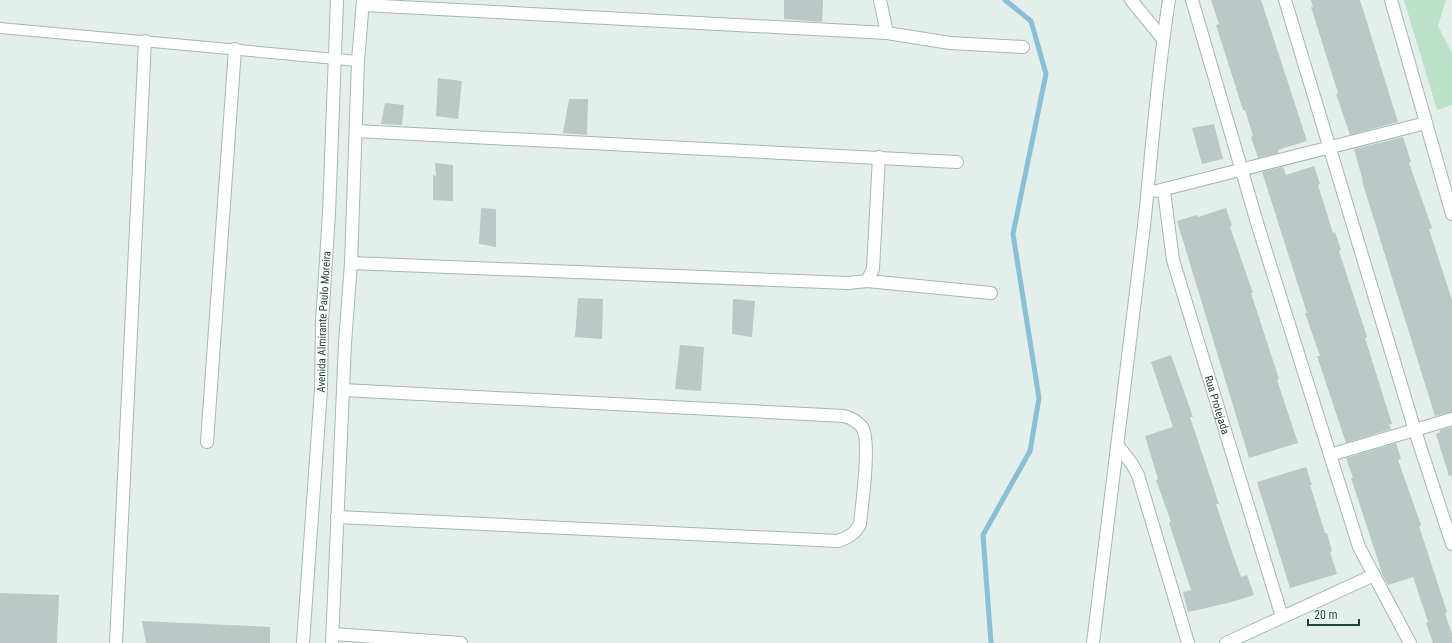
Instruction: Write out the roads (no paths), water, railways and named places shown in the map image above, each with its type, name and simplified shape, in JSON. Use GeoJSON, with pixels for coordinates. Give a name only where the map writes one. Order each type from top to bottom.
{"type":"FeatureCollection","features":[{"type":"Feature","properties":{"kind":"street","name":"Avenida Almirante Paulo Moreira"},"geometry":{"type":"LineString","coordinates":[[303,643],[321,389],[322,322],[329,213],[337,0]]}},
{"type":"Feature","properties":{"kind":"street"},"geometry":{"type":"LineString","coordinates":[[880,0],[887,33]]}},
{"type":"Feature","properties":{"kind":"street"},"geometry":{"type":"LineString","coordinates":[[1131,0],[1163,39]]}},
{"type":"Feature","properties":{"kind":"street"},"geometry":{"type":"LineString","coordinates":[[1093,643],[1118,448],[1148,192],[1163,39],[1169,0]]}},
{"type":"Feature","properties":{"kind":"street"},"geometry":{"type":"LineString","coordinates":[[1192,0],[1242,171],[1359,547],[1410,643]]}},
{"type":"Feature","properties":{"kind":"street"},"geometry":{"type":"LineString","coordinates":[[1285,0],[1415,430],[1452,544]]}},
{"type":"Feature","properties":{"kind":"street"},"geometry":{"type":"LineString","coordinates":[[1392,0],[1452,214]]}},
{"type":"Feature","properties":{"kind":"street","name":"Avenida Almirante Paulo Moreira"},"geometry":{"type":"LineString","coordinates":[[332,639],[345,343],[351,263],[358,60],[363,3]]}},
{"type":"Feature","properties":{"kind":"street"},"geometry":{"type":"LineString","coordinates":[[363,3],[887,33],[950,42],[1023,47]]}},
{"type":"Feature","properties":{"kind":"street"},"geometry":{"type":"LineString","coordinates":[[116,643],[145,41]]}},
{"type":"Feature","properties":{"kind":"street"},"geometry":{"type":"LineString","coordinates":[[207,442],[234,49]]}},
{"type":"Feature","properties":{"kind":"street"},"geometry":{"type":"LineString","coordinates":[[1148,192],[1164,191],[1426,123]]}},
{"type":"Feature","properties":{"kind":"street"},"geometry":{"type":"LineString","coordinates":[[356,131],[957,162]]}},
{"type":"Feature","properties":{"kind":"street"},"geometry":{"type":"LineString","coordinates":[[867,281],[873,269],[879,157]]}},
{"type":"Feature","properties":{"kind":"street","name":"Rua Protejada"},"geometry":{"type":"LineString","coordinates":[[1164,191],[1173,260],[1282,617]]}},
{"type":"Feature","properties":{"kind":"street"},"geometry":{"type":"LineString","coordinates":[[351,263],[848,283],[867,281],[991,293]]}},
{"type":"Feature","properties":{"kind":"street"},"geometry":{"type":"LineString","coordinates":[[337,517],[838,541],[849,537],[857,530],[860,524],[866,442],[863,428],[854,420],[844,416],[343,390]]}},
{"type":"Feature","properties":{"kind":"street"},"geometry":{"type":"LineString","coordinates":[[1330,455],[1452,419]]}},
{"type":"Feature","properties":{"kind":"street"},"geometry":{"type":"LineString","coordinates":[[1118,448],[1132,464],[1138,475],[1188,643]]}},
{"type":"Feature","properties":{"kind":"street"},"geometry":{"type":"LineString","coordinates":[[1226,643],[1374,575]]}},
{"type":"Feature","properties":{"kind":"street"},"geometry":{"type":"LineString","coordinates":[[332,639],[461,643]]}},
{"type":"Feature","properties":{"kind":"lane"},"geometry":{"type":"LineString","coordinates":[[0,28],[358,60]]}},
{"type":"Feature","properties":{"kind":"waterway"},"geometry":{"type":"LineString","coordinates":[[991,643],[983,535],[1030,451],[1039,398],[1013,234],[1046,74],[1031,21],[1005,0]]}}]}
